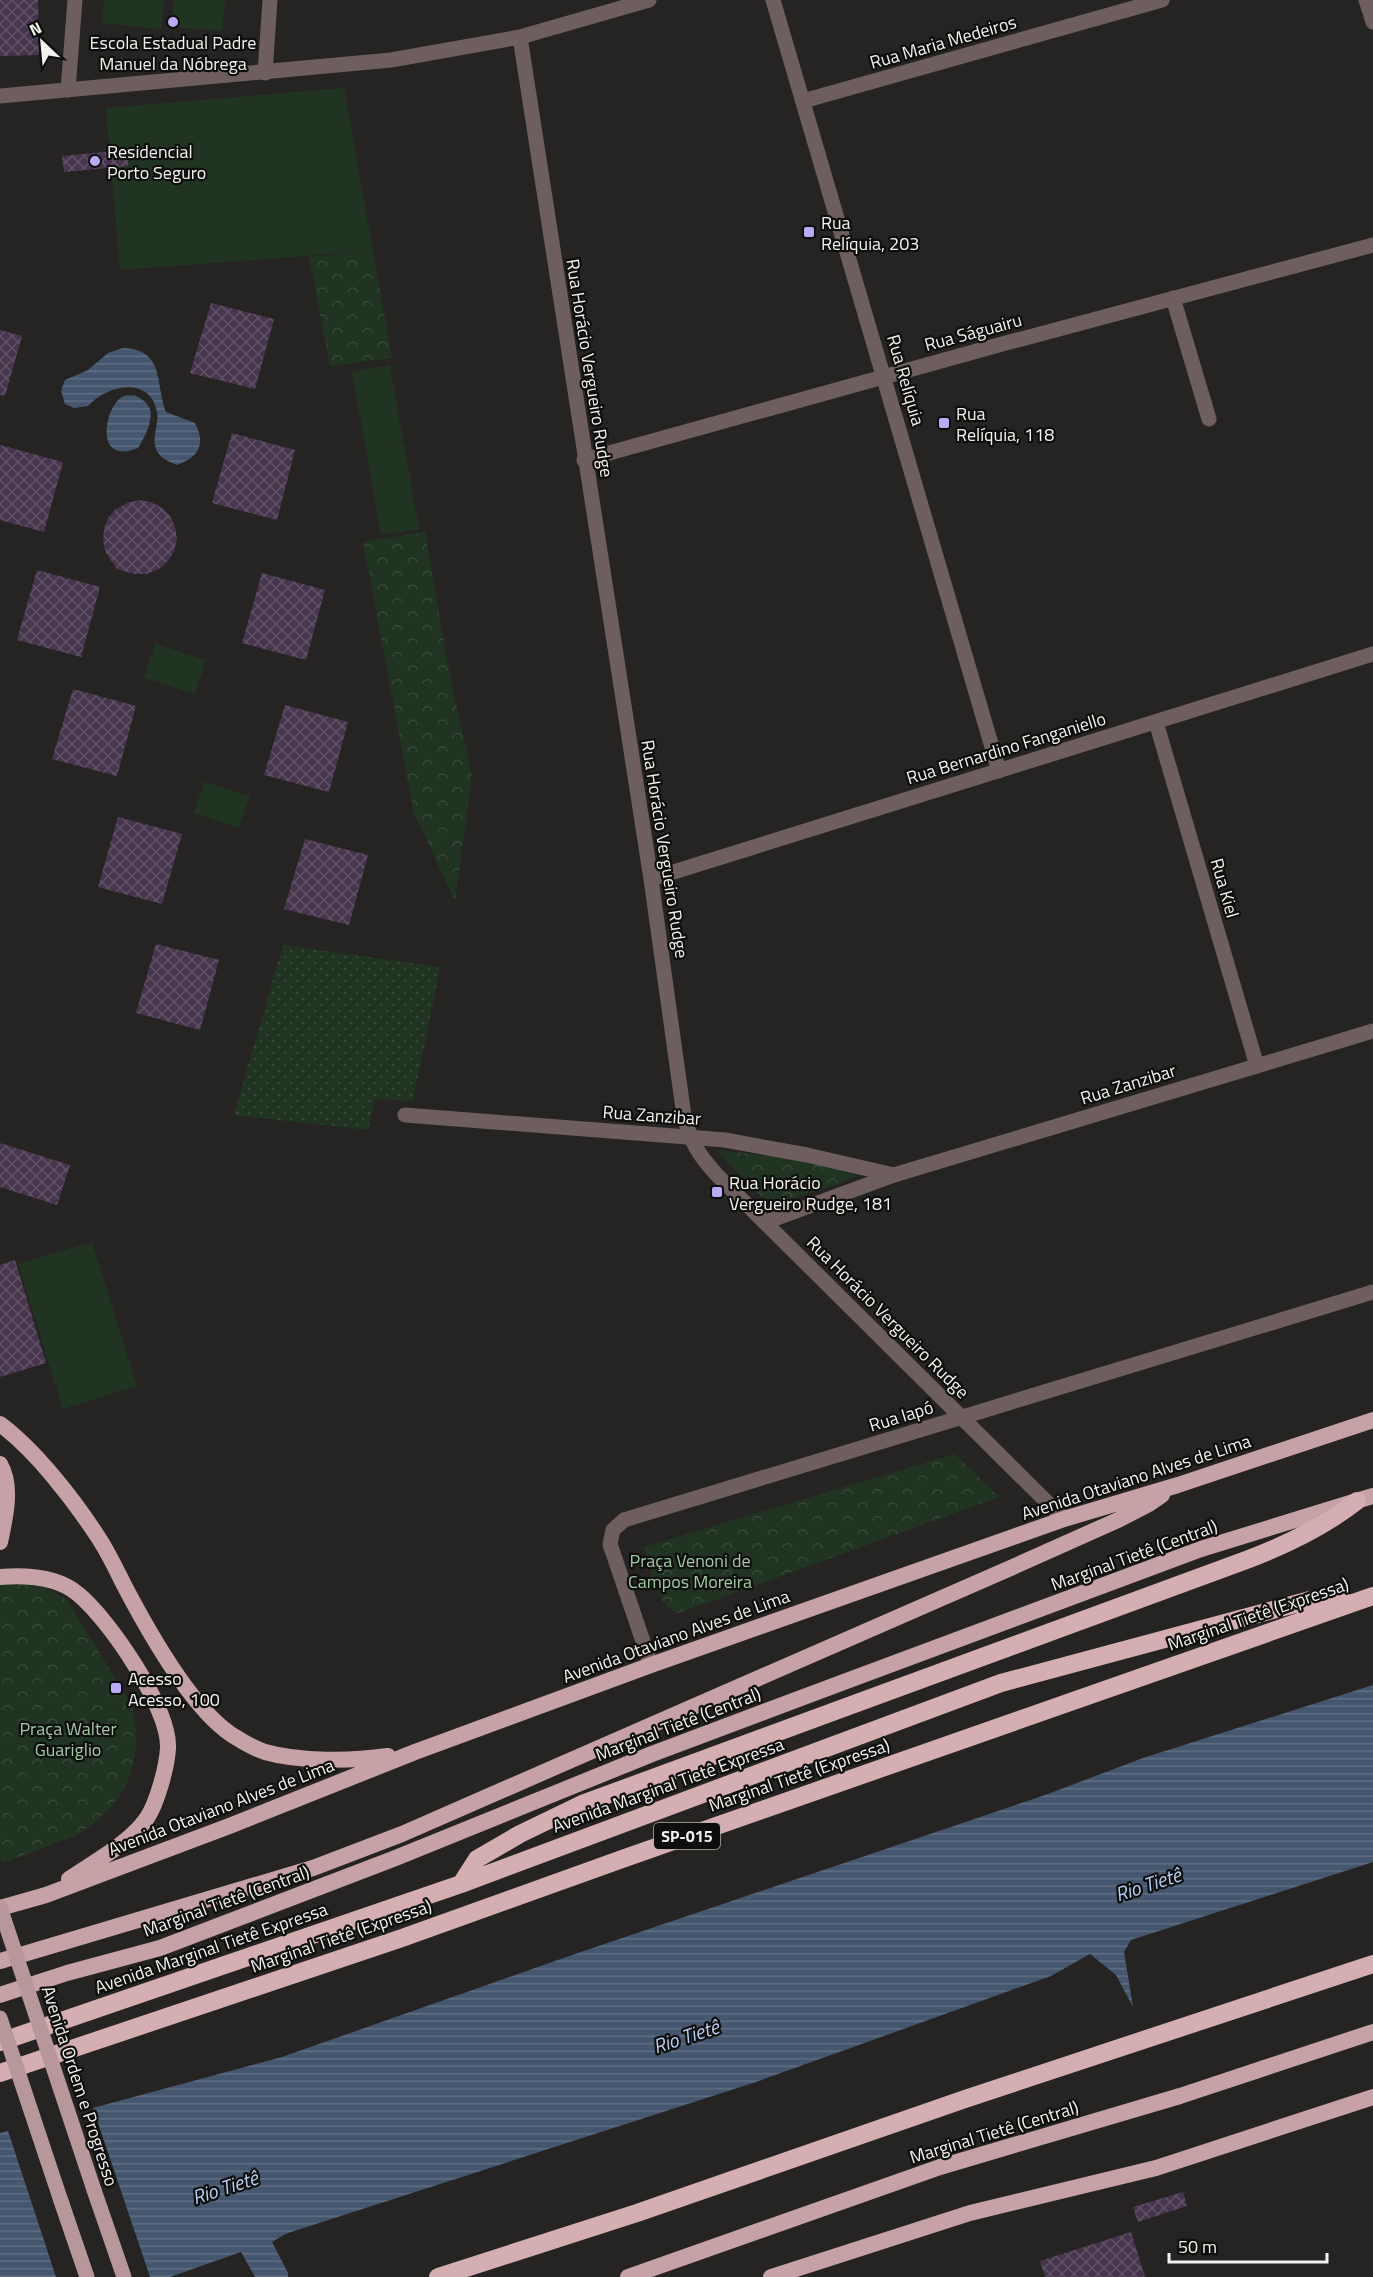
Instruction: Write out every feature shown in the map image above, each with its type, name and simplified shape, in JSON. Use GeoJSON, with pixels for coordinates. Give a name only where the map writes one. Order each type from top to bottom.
{"type":"FeatureCollection","features":[{"type":"Feature","properties":{"kind":"highway","name":"Avenida Otaviano Alves de Lima"},"geometry":{"type":"LineString","coordinates":[[0,1908],[46,1894],[231,1825],[415,1752],[651,1665],[1064,1519],[1178,1485],[1373,1420]]}},
{"type":"Feature","properties":{"kind":"highway"},"geometry":{"type":"LineString","coordinates":[[0,1424],[15,1436],[54,1479],[93,1529],[130,1596],[184,1684],[204,1711],[234,1737],[265,1751],[305,1758],[375,1758],[415,1752]]}},
{"type":"Feature","properties":{"kind":"highway"},"geometry":{"type":"LineString","coordinates":[[0,1464],[6,1491],[5,1517],[0,1542]]}},
{"type":"Feature","properties":{"kind":"highway"},"geometry":{"type":"LineString","coordinates":[[0,1961],[313,1868],[402,1834],[1015,1566],[1149,1504],[1178,1485]]}},
{"type":"Feature","properties":{"kind":"highway"},"geometry":{"type":"LineString","coordinates":[[461,1884],[477,1859],[520,1834],[582,1804],[1250,1559],[1338,1516],[1365,1499]]}},
{"type":"Feature","properties":{"kind":"highway","name":"Marginal Tietê (Central)"},"geometry":{"type":"LineString","coordinates":[[0,1995],[160,1948],[393,1859],[739,1721],[1201,1550],[1365,1499]]}},
{"type":"Feature","properties":{"kind":"highway"},"geometry":{"type":"LineString","coordinates":[[0,1577],[26,1575],[54,1581],[77,1593],[108,1626],[144,1678],[162,1718],[169,1747],[154,1803],[147,1818],[119,1845],[46,1894]]}},
{"type":"Feature","properties":{"kind":"highway","name":"Avenida Marginal Tietê Expressa"},"geometry":{"type":"LineString","coordinates":[[0,2042],[461,1884],[1001,1683],[1310,1600],[1366,1599]]}},
{"type":"Feature","properties":{"kind":"highway","name":"Marginal Tietê (Expressa)"},"geometry":{"type":"LineString","coordinates":[[0,2073],[402,1938],[1366,1599]]}},
{"type":"Feature","properties":{"kind":"highway"},"geometry":{"type":"LineString","coordinates":[[438,2277],[638,2213],[965,2099],[1373,1964]]}},
{"type":"Feature","properties":{"kind":"highway","name":"Marginal Tietê (Central)"},"geometry":{"type":"LineString","coordinates":[[628,2277],[940,2167],[1180,2096],[1373,2032]]}},
{"type":"Feature","properties":{"kind":"highway"},"geometry":{"type":"LineString","coordinates":[[771,2277],[970,2213],[1156,2168],[1373,2097]]}},
{"type":"Feature","properties":{"kind":"main road","name":"Avenida Ordem e Progresso"},"geometry":{"type":"LineString","coordinates":[[0,1908],[124,2277]]}},
{"type":"Feature","properties":{"kind":"main road"},"geometry":{"type":"LineString","coordinates":[[0,2018],[87,2277]]}},
{"type":"Feature","properties":{"kind":"street"},"geometry":{"type":"LineString","coordinates":[[68,90],[75,0]]}},
{"type":"Feature","properties":{"kind":"street"},"geometry":{"type":"LineString","coordinates":[[265,73],[270,0]]}},
{"type":"Feature","properties":{"kind":"street"},"geometry":{"type":"LineString","coordinates":[[0,96],[391,60],[520,36],[649,0]]}},
{"type":"Feature","properties":{"kind":"street","name":"Rua Relíquia"},"geometry":{"type":"LineString","coordinates":[[774,0],[999,771]]}},
{"type":"Feature","properties":{"kind":"street","name":"Rua Maria Medeiros"},"geometry":{"type":"LineString","coordinates":[[803,101],[1162,0]]}},
{"type":"Feature","properties":{"kind":"street"},"geometry":{"type":"LineString","coordinates":[[1366,0],[1373,22]]}},
{"type":"Feature","properties":{"kind":"street","name":"Rua Horácio Vergueiro Rudge"},"geometry":{"type":"LineString","coordinates":[[520,36],[584,460],[651,879],[684,1116],[689,1136],[694,1148],[716,1174],[1064,1519]]}},
{"type":"Feature","properties":{"kind":"street","name":"Rua Ságuairu"},"geometry":{"type":"LineString","coordinates":[[584,460],[884,376],[1373,245]]}},
{"type":"Feature","properties":{"kind":"street"},"geometry":{"type":"LineString","coordinates":[[1173,298],[1209,419]]}},
{"type":"Feature","properties":{"kind":"street","name":"Rua Bernardino Fanganiello"},"geometry":{"type":"LineString","coordinates":[[651,879],[1373,654]]}},
{"type":"Feature","properties":{"kind":"street","name":"Rua Kiel"},"geometry":{"type":"LineString","coordinates":[[1156,722],[1257,1066]]}},
{"type":"Feature","properties":{"kind":"street","name":"Rua Zanzibar"},"geometry":{"type":"LineString","coordinates":[[766,1222],[894,1175],[1373,1031]]}},
{"type":"Feature","properties":{"kind":"street","name":"Rua Zanzibar"},"geometry":{"type":"LineString","coordinates":[[405,1115],[725,1140],[807,1155],[894,1175]]}},
{"type":"Feature","properties":{"kind":"street","name":"Rua Iapó"},"geometry":{"type":"LineString","coordinates":[[651,1665],[610,1544],[610,1535],[617,1524],[624,1520],[1373,1292]]}},
{"type":"Feature","properties":{"kind":"green space"},"geometry":{"type":"Polygon","coordinates":[[[104,0],[164,0],[161,29],[102,23],[104,0]]]}},
{"type":"Feature","properties":{"kind":"green space"},"geometry":{"type":"Polygon","coordinates":[[[174,0],[225,0],[222,31],[172,27],[174,0]]]}},
{"type":"Feature","properties":{"kind":"green space"},"geometry":{"type":"Polygon","coordinates":[[[344,88],[373,251],[120,270],[106,108],[344,88]]]}},
{"type":"Feature","properties":{"kind":"green space"},"geometry":{"type":"Polygon","coordinates":[[[373,251],[392,358],[330,366],[309,257],[373,251]]]}},
{"type":"Feature","properties":{"kind":"green space"},"geometry":{"type":"Polygon","coordinates":[[[390,365],[403,441],[387,444],[404,442],[419,529],[381,535],[352,372],[390,365]]]}},
{"type":"Feature","properties":{"kind":"green space"},"geometry":{"type":"Polygon","coordinates":[[[425,532],[451,682],[472,775],[455,901],[414,813],[363,542],[425,532]]]}},
{"type":"Feature","properties":{"kind":"green space"},"geometry":{"type":"Polygon","coordinates":[[[155,644],[206,660],[195,694],[144,678],[155,644]]]}},
{"type":"Feature","properties":{"kind":"green space"},"geometry":{"type":"Polygon","coordinates":[[[204,782],[250,796],[239,828],[194,813],[204,782]]]}},
{"type":"Feature","properties":{"kind":"green space"},"geometry":{"type":"Polygon","coordinates":[[[283,945],[440,967],[413,1101],[375,1099],[368,1130],[234,1115],[283,945]]]}},
{"type":"Feature","properties":{"kind":"green space"},"geometry":{"type":"Polygon","coordinates":[[[716,1150],[805,1161],[857,1176],[836,1185],[770,1205],[716,1150]]]}},
{"type":"Feature","properties":{"kind":"green space"},"geometry":{"type":"Polygon","coordinates":[[[92,1242],[137,1386],[63,1409],[18,1264],[92,1242]]]}},
{"type":"Feature","properties":{"kind":"green space","name":"Praça Venoni de Campos Moreira"},"geometry":{"type":"Polygon","coordinates":[[[955,1454],[999,1497],[679,1613],[672,1610],[660,1596],[644,1547],[955,1454]]]}},
{"type":"Feature","properties":{"kind":"green space","name":"Praça Walter Guariglio"},"geometry":{"type":"Polygon","coordinates":[[[14,1581],[43,1586],[68,1601],[132,1706],[136,1744],[134,1762],[121,1794],[96,1821],[74,1836],[2,1863],[0,1857],[0,1585],[14,1581]]]}},
{"type":"Feature","properties":{"kind":"water"},"geometry":{"type":"Polygon","coordinates":[[[123,348],[136,350],[152,361],[159,379],[166,412],[195,423],[200,443],[195,454],[185,462],[177,465],[158,453],[155,441],[157,412],[153,400],[146,392],[127,387],[106,393],[88,406],[74,408],[65,404],[61,391],[65,380],[88,370],[108,353],[123,348]]]}},
{"type":"Feature","properties":{"kind":"water"},"geometry":{"type":"Polygon","coordinates":[[[134,395],[145,401],[149,407],[151,417],[148,428],[138,448],[123,451],[113,449],[108,441],[107,431],[112,409],[124,396],[134,395]]]}},
{"type":"Feature","properties":{"kind":"water","name":"Rio Tietê"},"geometry":{"type":"Polygon","coordinates":[[[1373,1685],[1373,1862],[1131,1940],[1124,1952],[1133,2007],[1116,1975],[1090,1954],[1051,1976],[756,2082],[285,2234],[272,2242],[288,2277],[255,2277],[241,2252],[170,2277],[0,2277],[0,2133],[282,2057],[575,1954],[1048,1794],[1143,1758],[1373,1685]]]}},
{"type":"Feature","properties":{"kind":"pier"},"geometry":{"type":"Polygon","coordinates":[[[92,2105],[150,2277],[56,2277],[7,2128],[92,2105]]]}},
{"type":"Feature","properties":{"kind":"building"},"geometry":{"type":"Polygon","coordinates":[[[0,0],[38,0],[39,55],[0,56],[0,0]]]}},
{"type":"Feature","properties":{"kind":"building"},"geometry":{"type":"Polygon","coordinates":[[[127,150],[128,166],[64,172],[62,156],[127,150]]]}},
{"type":"Feature","properties":{"kind":"building"},"geometry":{"type":"Polygon","coordinates":[[[211,303],[274,319],[255,389],[190,373],[211,303]]]}},
{"type":"Feature","properties":{"kind":"building"},"geometry":{"type":"Polygon","coordinates":[[[0,330],[22,336],[5,396],[0,395],[0,330]]]}},
{"type":"Feature","properties":{"kind":"building"},"geometry":{"type":"Polygon","coordinates":[[[232,433],[295,450],[277,520],[212,503],[232,433]]]}},
{"type":"Feature","properties":{"kind":"building"},"geometry":{"type":"Polygon","coordinates":[[[0,445],[63,462],[44,532],[0,520],[0,445]]]}},
{"type":"Feature","properties":{"kind":"building"},"geometry":{"type":"Polygon","coordinates":[[[139,500],[151,502],[170,516],[177,539],[168,561],[159,569],[147,574],[134,574],[117,569],[106,553],[103,541],[108,518],[116,509],[139,500]]]}},
{"type":"Feature","properties":{"kind":"building"},"geometry":{"type":"Polygon","coordinates":[[[37,570],[100,587],[81,657],[17,640],[37,570]]]}},
{"type":"Feature","properties":{"kind":"building"},"geometry":{"type":"Polygon","coordinates":[[[262,573],[325,590],[306,660],[242,643],[262,573]]]}},
{"type":"Feature","properties":{"kind":"building"},"geometry":{"type":"Polygon","coordinates":[[[73,689],[136,706],[117,776],[52,759],[73,689]]]}},
{"type":"Feature","properties":{"kind":"building"},"geometry":{"type":"Polygon","coordinates":[[[285,705],[348,722],[329,792],[264,775],[285,705]]]}},
{"type":"Feature","properties":{"kind":"building"},"geometry":{"type":"Polygon","coordinates":[[[118,817],[182,834],[162,904],[98,887],[118,817]]]}},
{"type":"Feature","properties":{"kind":"building"},"geometry":{"type":"Polygon","coordinates":[[[305,839],[368,855],[349,925],[284,909],[305,839]]]}},
{"type":"Feature","properties":{"kind":"building"},"geometry":{"type":"Polygon","coordinates":[[[156,944],[219,960],[200,1030],[136,1013],[156,944]]]}},
{"type":"Feature","properties":{"kind":"building"},"geometry":{"type":"Polygon","coordinates":[[[0,1143],[70,1165],[57,1205],[0,1187],[0,1143]]]}},
{"type":"Feature","properties":{"kind":"building"},"geometry":{"type":"Polygon","coordinates":[[[15,1260],[46,1363],[0,1377],[0,1265],[15,1260]]]}},
{"type":"Feature","properties":{"kind":"building"},"geometry":{"type":"Polygon","coordinates":[[[1183,2192],[1187,2206],[1138,2222],[1133,2207],[1183,2192]]]}},
{"type":"Feature","properties":{"kind":"building"},"geometry":{"type":"Polygon","coordinates":[[[1131,2232],[1145,2277],[1045,2277],[1040,2261],[1131,2232]]]}},
{"type":"Feature","properties":{"kind":"place","name":"Escola Estadual Padre Manuel da Nóbrega"},"geometry":{"type":"Point","coordinates":[173,22]}},
{"type":"Feature","properties":{"kind":"place","name":"Residencial Porto Seguro"},"geometry":{"type":"Point","coordinates":[95,161]}},
{"type":"Feature","properties":{"kind":"place","name":"Rua Relíquia, 203"},"geometry":{"type":"Point","coordinates":[809,232]}},
{"type":"Feature","properties":{"kind":"place","name":"Rua Relíquia, 118"},"geometry":{"type":"Point","coordinates":[944,423]}},
{"type":"Feature","properties":{"kind":"place","name":"Rua Horácio Vergueiro Rudge, 181"},"geometry":{"type":"Point","coordinates":[717,1192]}},
{"type":"Feature","properties":{"kind":"place","name":"Acesso Acesso, 100"},"geometry":{"type":"Point","coordinates":[116,1688]}}]}
